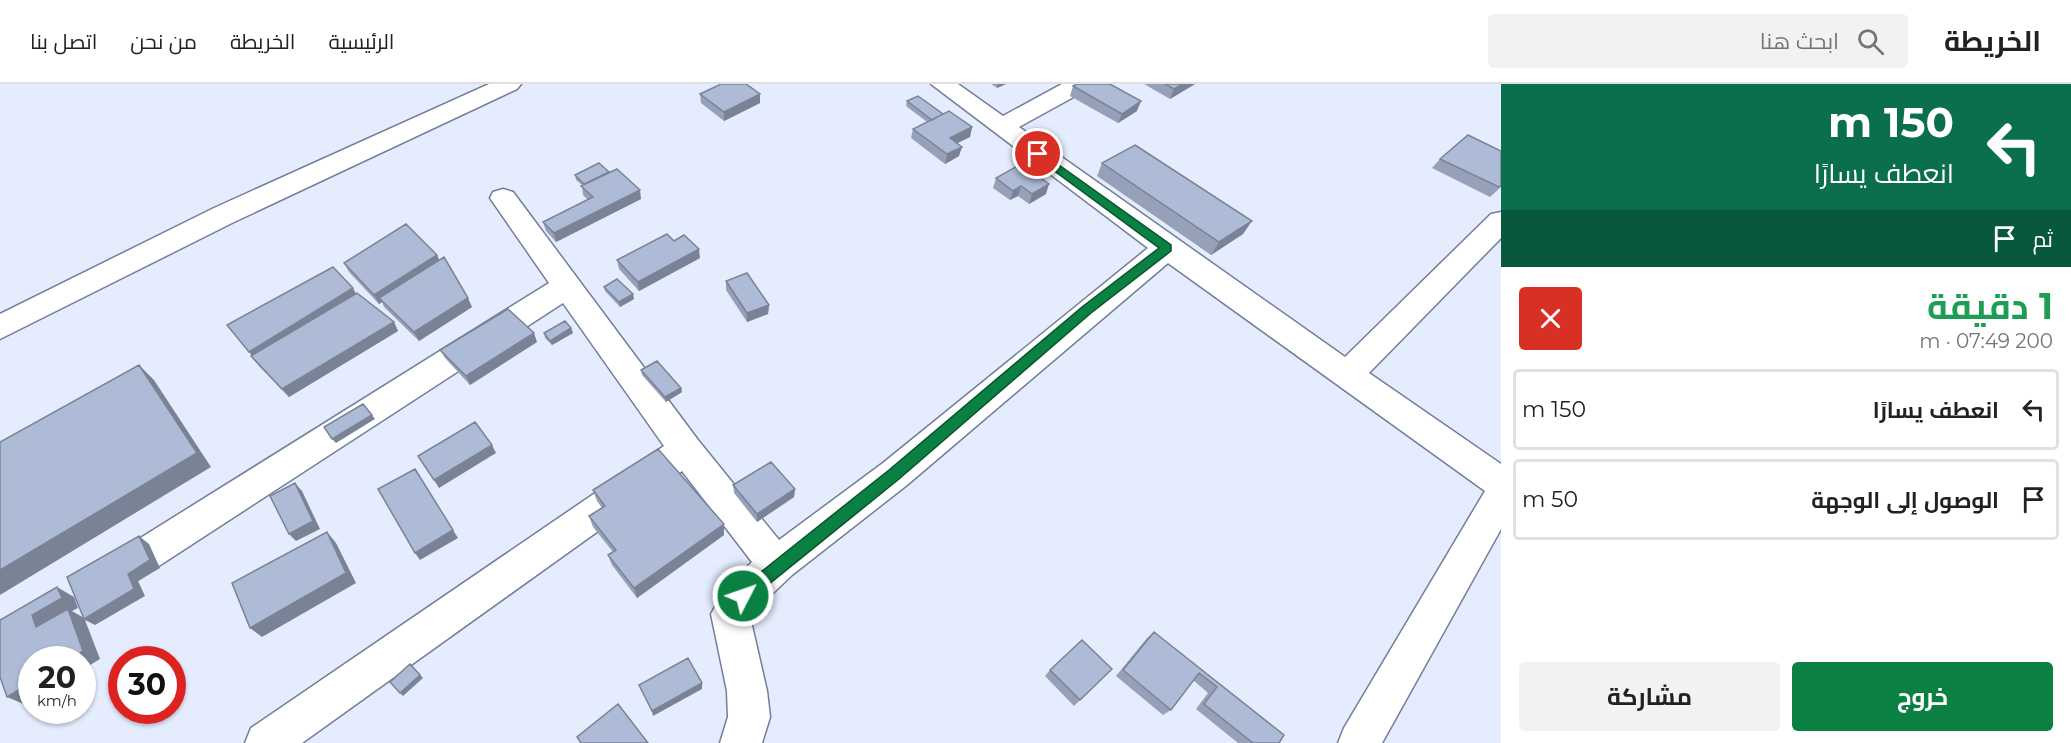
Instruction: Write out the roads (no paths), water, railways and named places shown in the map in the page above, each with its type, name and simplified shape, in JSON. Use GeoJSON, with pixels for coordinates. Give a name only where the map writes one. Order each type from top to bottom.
{"type":"FeatureCollection","features":[{"type":"Feature","properties":{"kind":"street"},"geometry":{"type":"LineString","coordinates":[[0,327],[234,210],[509,84]]}},
{"type":"Feature","properties":{"kind":"street"},"geometry":{"type":"LineString","coordinates":[[943,84],[1167,248],[1501,483]]}},
{"type":"Feature","properties":{"kind":"street"},"geometry":{"type":"LineString","coordinates":[[1001,127],[1080,84]]}},
{"type":"Feature","properties":{"kind":"street"},"geometry":{"type":"LineString","coordinates":[[503,198],[686,450],[777,566]]}},
{"type":"Feature","properties":{"kind":"street"},"geometry":{"type":"LineString","coordinates":[[1347,375],[1501,221]]}},
{"type":"Feature","properties":{"kind":"street"},"geometry":{"type":"LineString","coordinates":[[741,743],[749,717],[747,691],[730,614],[734,604],[777,566],[894,474],[1086,310],[1167,248]]}},
{"type":"Feature","properties":{"kind":"street"},"geometry":{"type":"LineString","coordinates":[[89,591],[567,285]]}},
{"type":"Feature","properties":{"kind":"street"},"geometry":{"type":"LineString","coordinates":[[266,743],[686,450]]}},
{"type":"Feature","properties":{"kind":"street"},"geometry":{"type":"LineString","coordinates":[[1359,743],[1501,496]]}}]}
